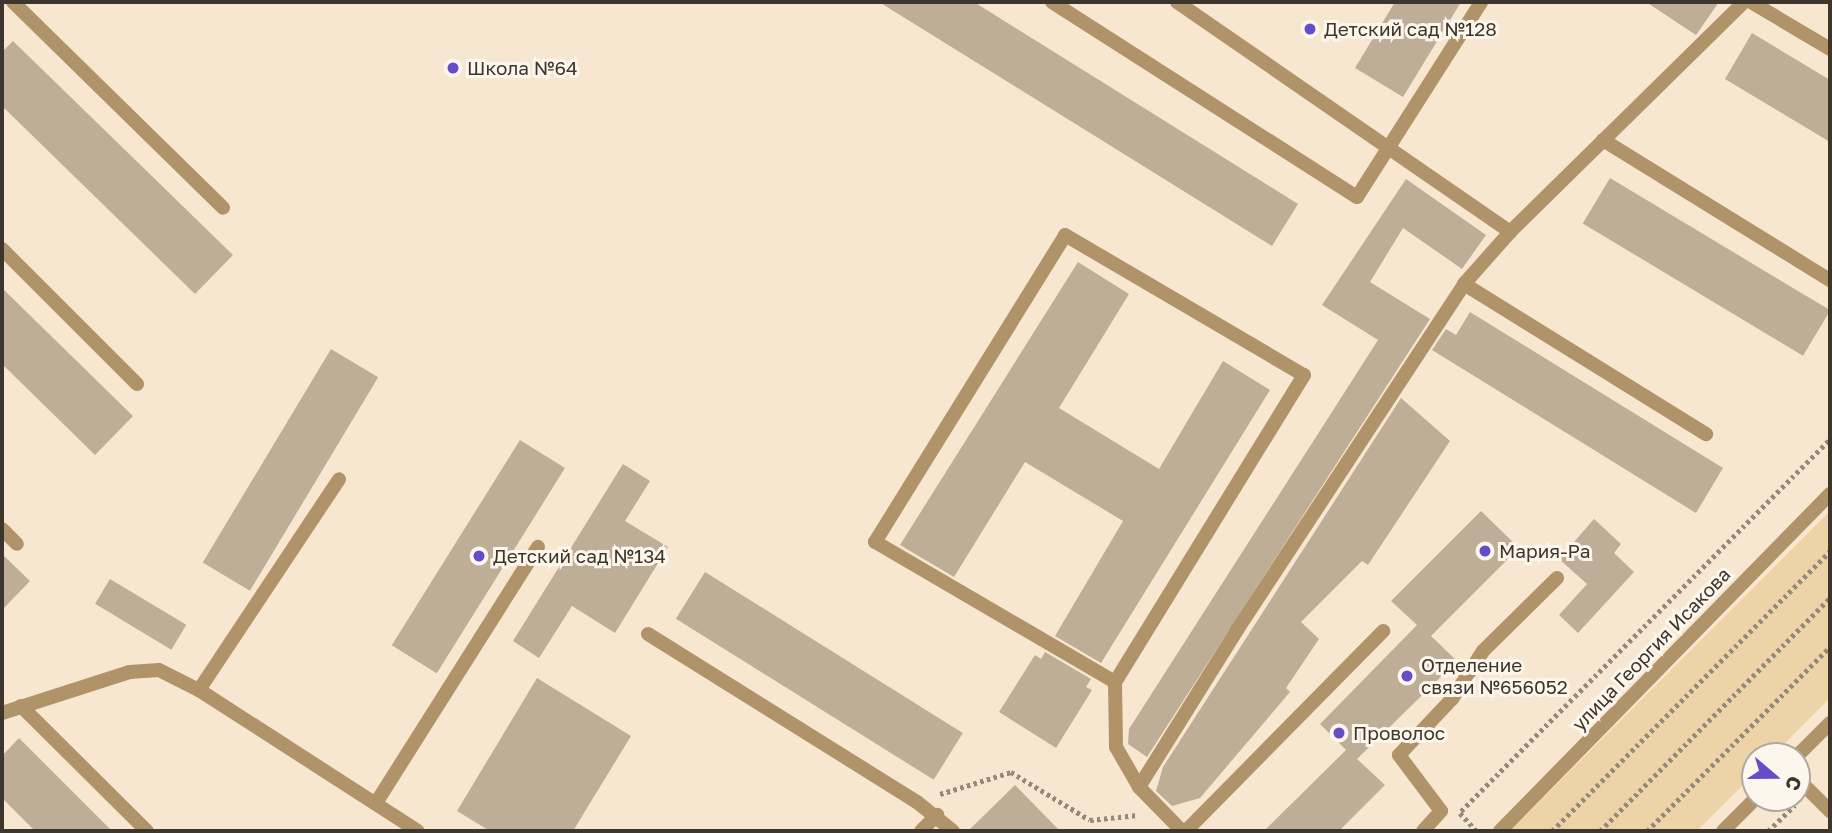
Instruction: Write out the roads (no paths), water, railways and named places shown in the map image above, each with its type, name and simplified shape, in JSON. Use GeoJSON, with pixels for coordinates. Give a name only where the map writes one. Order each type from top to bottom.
{"type":"FeatureCollection","features":[{"type":"Feature","properties":{"kind":"street"},"geometry":{"type":"LineString","coordinates":[[13,2],[223,208]]}},
{"type":"Feature","properties":{"kind":"street"},"geometry":{"type":"LineString","coordinates":[[1052,2],[1357,197],[1390,150],[1481,2]]}},
{"type":"Feature","properties":{"kind":"street"},"geometry":{"type":"LineString","coordinates":[[1177,2],[1510,232]]}},
{"type":"Feature","properties":{"kind":"street"},"geometry":{"type":"LineString","coordinates":[[1139,787],[1237,629],[1464,284],[1510,232],[1744,2]]}},
{"type":"Feature","properties":{"kind":"street"},"geometry":{"type":"LineString","coordinates":[[1751,2],[1830,49]]}},
{"type":"Feature","properties":{"kind":"street"},"geometry":{"type":"LineString","coordinates":[[1603,140],[1830,280]]}},
{"type":"Feature","properties":{"kind":"street"},"geometry":{"type":"LineString","coordinates":[[1115,682],[875,542],[1065,235],[1304,375],[1115,682],[1116,747],[1139,787],[1184,831],[1383,631]]}},
{"type":"Feature","properties":{"kind":"street"},"geometry":{"type":"LineString","coordinates":[[2,249],[137,384]]}},
{"type":"Feature","properties":{"kind":"street"},"geometry":{"type":"LineString","coordinates":[[1464,284],[1706,434]]}},
{"type":"Feature","properties":{"kind":"street"},"geometry":{"type":"LineString","coordinates":[[199,690],[339,479]]}},
{"type":"Feature","properties":{"kind":"street","name":"улица Георгия Исакова"},"geometry":{"type":"LineString","coordinates":[[1500,831],[1830,494]]}},
{"type":"Feature","properties":{"kind":"street"},"geometry":{"type":"LineString","coordinates":[[2,529],[17,544]]}},
{"type":"Feature","properties":{"kind":"street"},"geometry":{"type":"LineString","coordinates":[[376,803],[537,547]]}},
{"type":"Feature","properties":{"kind":"street"},"geometry":{"type":"LineString","coordinates":[[1423,831],[1441,811],[1399,755],[1452,699],[1483,651],[1557,578]]}},
{"type":"Feature","properties":{"kind":"street"},"geometry":{"type":"LineString","coordinates":[[648,635],[917,802],[953,831]]}},
{"type":"Feature","properties":{"kind":"street"},"geometry":{"type":"LineString","coordinates":[[2,713],[130,672],[159,670],[199,690],[418,831]]}},
{"type":"Feature","properties":{"kind":"street"},"geometry":{"type":"LineString","coordinates":[[21,706],[147,831]]}},
{"type":"Feature","properties":{"kind":"street"},"geometry":{"type":"LineString","coordinates":[[1811,742],[1830,723]]}},
{"type":"Feature","properties":{"kind":"street"},"geometry":{"type":"LineString","coordinates":[[1811,792],[1830,811]]}},
{"type":"Feature","properties":{"kind":"street"},"geometry":{"type":"LineString","coordinates":[[1723,831],[1742,812]]}},
{"type":"Feature","properties":{"kind":"street"},"geometry":{"type":"LineString","coordinates":[[920,831],[937,816]]}},
{"type":"Feature","properties":{"kind":"place","name":"Детский сад №128"},"geometry":{"type":"Point","coordinates":[1310,29]}},
{"type":"Feature","properties":{"kind":"place","name":"Школа №64"},"geometry":{"type":"Point","coordinates":[453,68]}},
{"type":"Feature","properties":{"kind":"place","name":"Мария-Ра"},"geometry":{"type":"Point","coordinates":[1485,551]}},
{"type":"Feature","properties":{"kind":"place","name":"Детский сад №134"},"geometry":{"type":"Point","coordinates":[479,556]}},
{"type":"Feature","properties":{"kind":"place","name":"Отделение связи №656052"},"geometry":{"type":"Point","coordinates":[1407,676]}},
{"type":"Feature","properties":{"kind":"place","name":"Проволос"},"geometry":{"type":"Point","coordinates":[1339,733]}}]}
